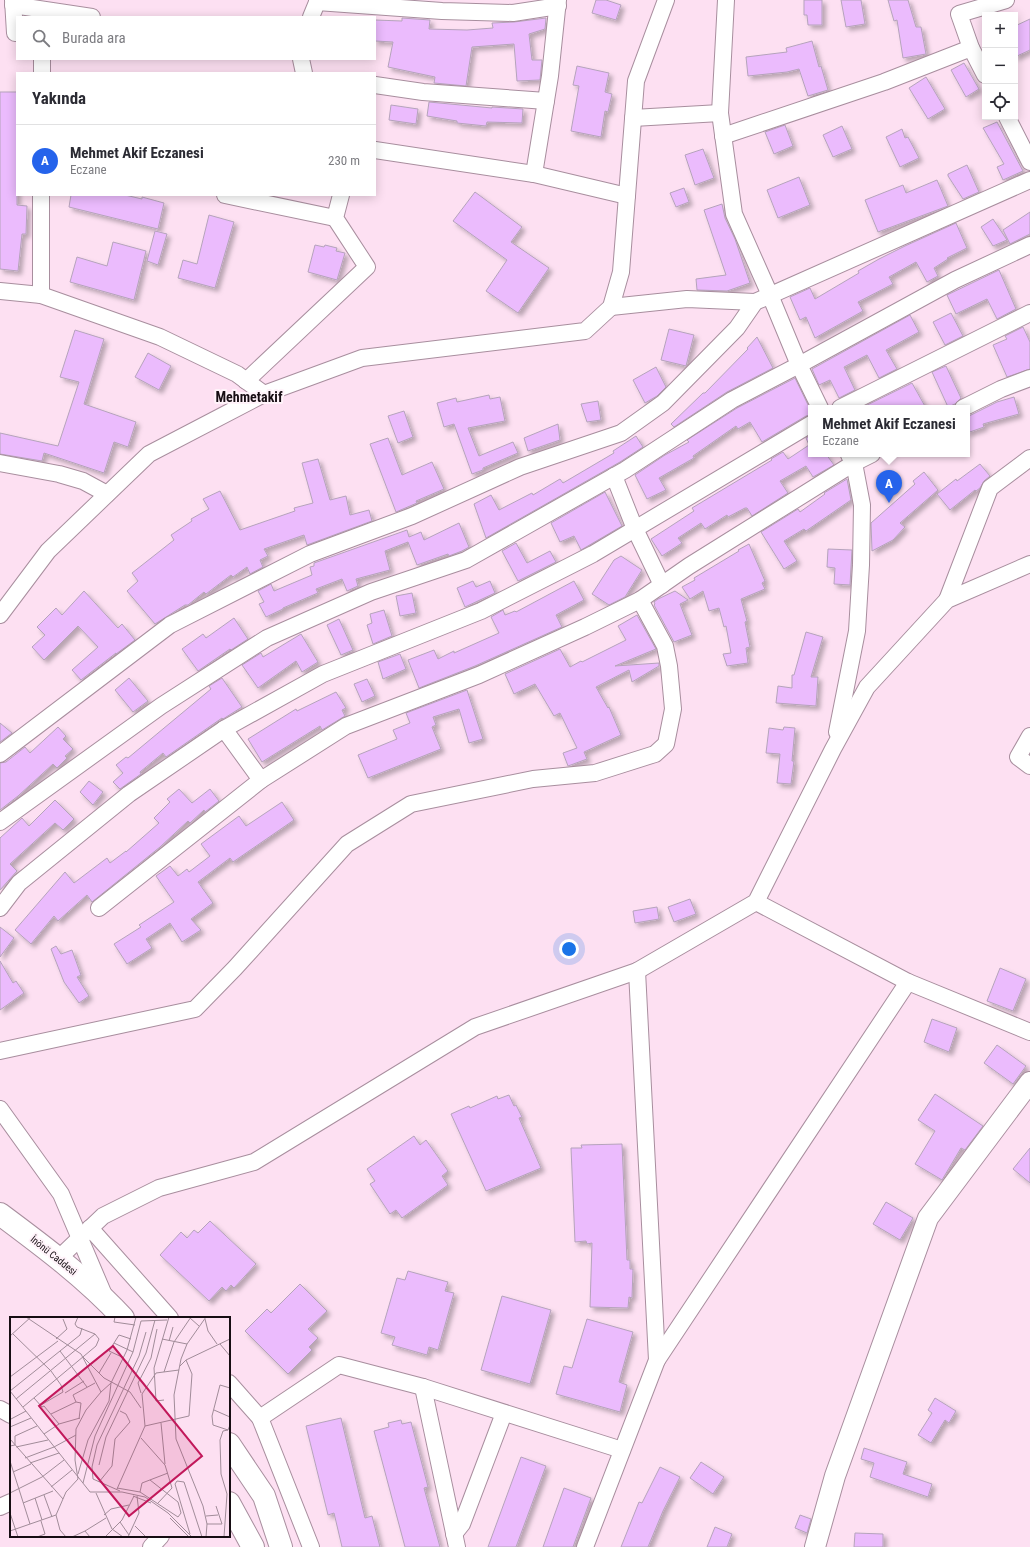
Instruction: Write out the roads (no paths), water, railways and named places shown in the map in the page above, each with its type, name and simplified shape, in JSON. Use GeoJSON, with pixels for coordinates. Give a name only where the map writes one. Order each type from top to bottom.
{"type":"FeatureCollection","features":[{"type":"Feature","properties":{"kind":"main road","name":"İnönü Caddesi"},"geometry":{"type":"LineString","coordinates":[[0,1214],[59,1258],[106,1299],[121,1317]]}},
{"type":"Feature","properties":{"kind":"main road","name":"İnönü Caddesi"},"geometry":{"type":"LineString","coordinates":[[106,1299],[117,1317]]}},
{"type":"Feature","properties":{"kind":"main road"},"geometry":{"type":"LineString","coordinates":[[230,1445],[264,1496],[281,1547]]}},
{"type":"Feature","properties":{"kind":"main road"},"geometry":{"type":"LineString","coordinates":[[230,1505],[253,1547]]}},
{"type":"Feature","properties":{"kind":"street"},"geometry":{"type":"LineString","coordinates":[[0,615],[48,551],[150,454],[264,394],[362,358],[585,331],[611,307],[621,272],[636,82],[666,0]]}},
{"type":"Feature","properties":{"kind":"street"},"geometry":{"type":"LineString","coordinates":[[726,0],[720,113],[734,214],[770,295],[798,366],[818,405]]}},
{"type":"Feature","properties":{"kind":"street"},"geometry":{"type":"LineString","coordinates":[[982,69],[971,48],[958,14],[1006,0]]}},
{"type":"Feature","properties":{"kind":"street"},"geometry":{"type":"LineString","coordinates":[[311,16],[317,1],[442,10],[513,13],[558,3],[546,101],[534,174]]}},
{"type":"Feature","properties":{"kind":"street"},"geometry":{"type":"LineString","coordinates":[[16,32],[13,2],[87,16]]}},
{"type":"Feature","properties":{"kind":"street"},"geometry":{"type":"LineString","coordinates":[[723,136],[884,82],[971,48]]}},
{"type":"Feature","properties":{"kind":"street"},"geometry":{"type":"LineString","coordinates":[[42,60],[42,72]]}},
{"type":"Feature","properties":{"kind":"street"},"geometry":{"type":"LineString","coordinates":[[300,60],[304,72]]}},
{"type":"Feature","properties":{"kind":"street"},"geometry":{"type":"LineString","coordinates":[[376,85],[423,92],[546,101]]}},
{"type":"Feature","properties":{"kind":"street"},"geometry":{"type":"LineString","coordinates":[[633,118],[720,113]]}},
{"type":"Feature","properties":{"kind":"street"},"geometry":{"type":"LineString","coordinates":[[1009,120],[1030,162]]}},
{"type":"Feature","properties":{"kind":"street"},"geometry":{"type":"LineString","coordinates":[[376,150],[534,174],[627,196]]}},
{"type":"Feature","properties":{"kind":"street"},"geometry":{"type":"LineString","coordinates":[[611,307],[686,299],[755,302],[1030,180]]}},
{"type":"Feature","properties":{"kind":"street"},"geometry":{"type":"LineString","coordinates":[[40,295],[41,196]]}},
{"type":"Feature","properties":{"kind":"street"},"geometry":{"type":"LineString","coordinates":[[230,196],[335,218],[367,266],[246,381]]}},
{"type":"Feature","properties":{"kind":"street"},"geometry":{"type":"LineString","coordinates":[[335,218],[341,196]]}},
{"type":"Feature","properties":{"kind":"street"},"geometry":{"type":"LineString","coordinates":[[0,822],[161,706],[268,638],[371,592],[466,560],[614,476],[732,400],[798,366],[955,280],[1030,245]]}},
{"type":"Feature","properties":{"kind":"street"},"geometry":{"type":"LineString","coordinates":[[0,291],[40,295],[160,337],[237,374],[264,394]]}},
{"type":"Feature","properties":{"kind":"street"},"geometry":{"type":"LineString","coordinates":[[0,754],[170,625],[310,554],[412,516],[520,467],[620,433],[663,403],[737,328],[755,302]]}},
{"type":"Feature","properties":{"kind":"street"},"geometry":{"type":"LineString","coordinates":[[846,405],[1030,313]]}},
{"type":"Feature","properties":{"kind":"street"},"geometry":{"type":"LineString","coordinates":[[969,405],[1001,389],[1030,378]]}},
{"type":"Feature","properties":{"kind":"street"},"geometry":{"type":"LineString","coordinates":[[0,908],[19,882],[129,794],[224,729],[323,674],[481,611],[593,554],[808,426]]}},
{"type":"Feature","properties":{"kind":"street"},"geometry":{"type":"LineString","coordinates":[[59,1258],[103,1216],[159,1188],[254,1162],[474,1027],[637,971],[756,902],[833,749],[867,687],[947,600],[990,488],[1030,458]]}},
{"type":"Feature","properties":{"kind":"street"},"geometry":{"type":"LineString","coordinates":[[99,908],[261,780],[346,726],[479,675],[585,627],[640,600],[851,459],[862,505],[861,565],[857,631],[833,749]]}},
{"type":"Feature","properties":{"kind":"street"},"geometry":{"type":"LineString","coordinates":[[0,463],[59,474],[83,481],[107,494]]}},
{"type":"Feature","properties":{"kind":"street"},"geometry":{"type":"LineString","coordinates":[[614,476],[635,529],[662,585]]}},
{"type":"Feature","properties":{"kind":"street"},"geometry":{"type":"LineString","coordinates":[[947,600],[1030,564]]}},
{"type":"Feature","properties":{"kind":"street"},"geometry":{"type":"LineString","coordinates":[[0,1051],[195,1009],[235,968],[347,844],[411,804],[533,779],[595,773],[655,754],[666,744],[673,710],[670,673],[665,646],[640,600]]}},
{"type":"Feature","properties":{"kind":"street"},"geometry":{"type":"LineString","coordinates":[[224,729],[261,780]]}},
{"type":"Feature","properties":{"kind":"street"},"geometry":{"type":"LineString","coordinates":[[1030,736],[1018,757],[1030,766]]}},
{"type":"Feature","properties":{"kind":"street"},"geometry":{"type":"LineString","coordinates":[[756,902],[908,982],[1030,1032]]}},
{"type":"Feature","properties":{"kind":"street"},"geometry":{"type":"LineString","coordinates":[[637,971],[657,1360]]}},
{"type":"Feature","properties":{"kind":"street"},"geometry":{"type":"LineString","coordinates":[[585,1547],[657,1360],[908,982]]}},
{"type":"Feature","properties":{"kind":"street"},"geometry":{"type":"LineString","coordinates":[[815,1547],[835,1476],[928,1218],[1030,1082]]}},
{"type":"Feature","properties":{"kind":"street"},"geometry":{"type":"LineString","coordinates":[[0,1109],[61,1194],[85,1233],[169,1317]]}},
{"type":"Feature","properties":{"kind":"street"},"geometry":{"type":"LineString","coordinates":[[85,1233],[106,1299]]}},
{"type":"Feature","properties":{"kind":"street"},"geometry":{"type":"LineString","coordinates":[[260,1418],[339,1365],[423,1387],[622,1450]]}},
{"type":"Feature","properties":{"kind":"street"},"geometry":{"type":"LineString","coordinates":[[230,1384],[260,1418],[311,1547]]}},
{"type":"Feature","properties":{"kind":"street"},"geometry":{"type":"LineString","coordinates":[[423,1387],[455,1540]]}},
{"type":"Feature","properties":{"kind":"street"},"geometry":{"type":"LineString","coordinates":[[0,1409],[10,1414]]}},
{"type":"Feature","properties":{"kind":"street"},"geometry":{"type":"LineString","coordinates":[[455,1540],[504,1413]]}},
{"type":"Feature","properties":{"kind":"street"},"geometry":{"type":"LineString","coordinates":[[0,1507],[10,1502]]}},
{"type":"Feature","properties":{"kind":"street"},"geometry":{"type":"LineString","coordinates":[[151,1547],[160,1537]]}},
{"type":"Feature","properties":{"kind":"place","name":"Mehmet Akif Eczanesi"},"geometry":{"type":"Point","coordinates":[889,503]}},
{"type":"Feature","properties":{"kind":"district","name":"Mehmetakif"},"geometry":{"type":"Point","coordinates":[249,397]}}]}
